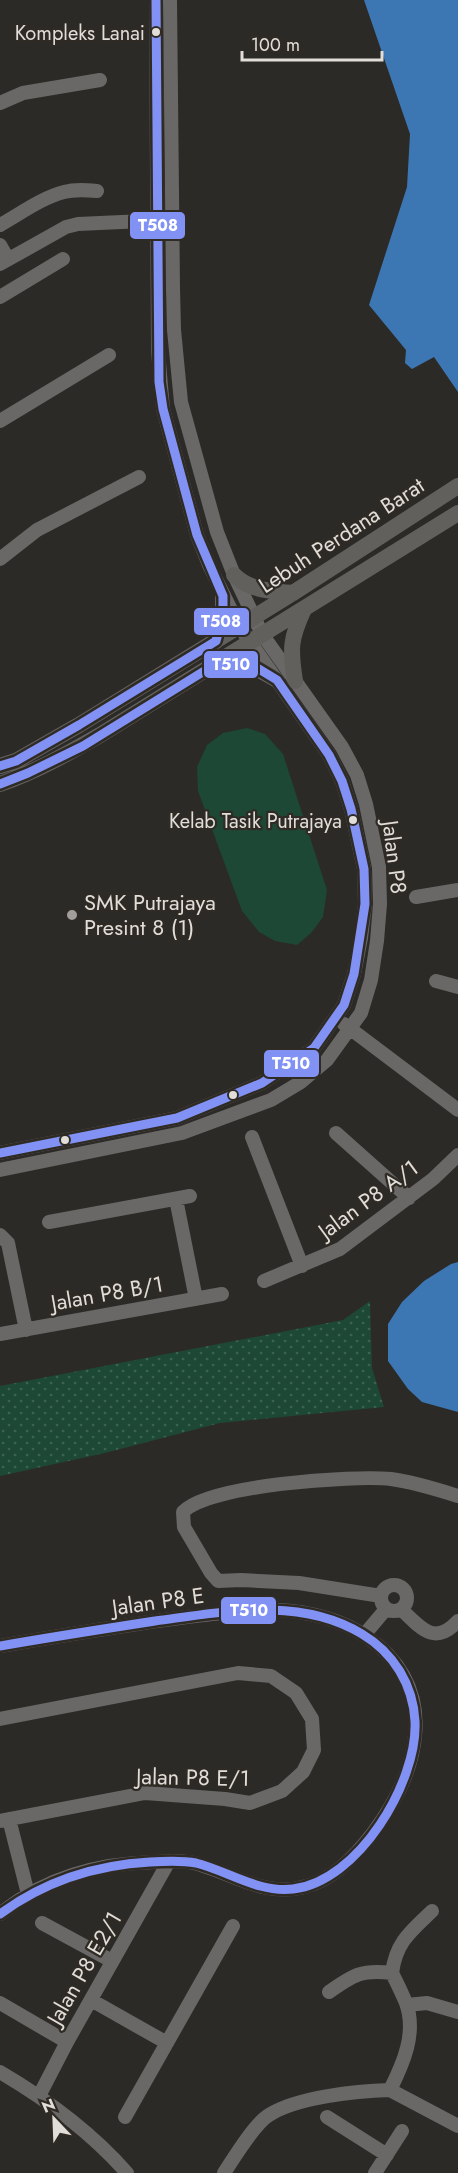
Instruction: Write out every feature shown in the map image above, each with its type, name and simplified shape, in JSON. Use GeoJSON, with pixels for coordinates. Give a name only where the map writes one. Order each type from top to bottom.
{"type":"FeatureCollection","features":[{"type":"Feature","properties":{"kind":"main road","name":"Lebuh Perdana Barat"},"geometry":{"type":"LineString","coordinates":[[0,766],[16,761],[79,725],[293,593],[454,489]]}},
{"type":"Feature","properties":{"kind":"main road","name":"Lebuh Perdana Barat"},"geometry":{"type":"LineString","coordinates":[[0,784],[23,776],[60,758],[458,513]]}},
{"type":"Feature","properties":{"kind":"main road"},"geometry":{"type":"LineString","coordinates":[[234,575],[241,582],[256,589],[293,593]]}},
{"type":"Feature","properties":{"kind":"main road"},"geometry":{"type":"LineString","coordinates":[[216,641],[223,614],[223,596]]}},
{"type":"Feature","properties":{"kind":"main road"},"geometry":{"type":"LineString","coordinates":[[295,681],[291,641],[304,608]]}},
{"type":"Feature","properties":{"kind":"main road"},"geometry":{"type":"LineString","coordinates":[[214,665],[254,666],[277,680]]}},
{"type":"Feature","properties":{"kind":"street"},"geometry":{"type":"LineString","coordinates":[[156,0],[164,220]]}},
{"type":"Feature","properties":{"kind":"street"},"geometry":{"type":"LineString","coordinates":[[164,220],[170,0]]}},
{"type":"Feature","properties":{"kind":"street"},"geometry":{"type":"LineString","coordinates":[[0,103],[23,93],[100,80]]}},
{"type":"Feature","properties":{"kind":"street"},"geometry":{"type":"LineString","coordinates":[[0,225],[63,192],[97,191]]}},
{"type":"Feature","properties":{"kind":"street"},"geometry":{"type":"LineString","coordinates":[[0,245],[4,262],[66,227],[78,224],[164,220]]}},
{"type":"Feature","properties":{"kind":"street","name":"Jalan P8"},"geometry":{"type":"LineString","coordinates":[[0,1153],[177,1118],[262,1083],[314,1048],[344,1005],[354,974],[361,938],[364,868],[351,809],[342,781],[328,755],[277,680],[255,638],[254,616],[217,532],[181,402],[164,220]]}},
{"type":"Feature","properties":{"kind":"street","name":"Jalan P8"},"geometry":{"type":"LineString","coordinates":[[0,1170],[182,1133],[271,1100],[301,1082],[327,1060],[361,1012],[371,980],[380,904],[379,867],[366,804],[357,775],[342,747],[295,681],[255,638],[238,626],[197,535],[163,409],[158,351],[164,220]]}},
{"type":"Feature","properties":{"kind":"street"},"geometry":{"type":"LineString","coordinates":[[0,297],[63,259]]}},
{"type":"Feature","properties":{"kind":"street"},"geometry":{"type":"LineString","coordinates":[[0,421],[109,356]]}},
{"type":"Feature","properties":{"kind":"street"},"geometry":{"type":"LineString","coordinates":[[0,559],[37,530],[139,477]]}},
{"type":"Feature","properties":{"kind":"street"},"geometry":{"type":"LineString","coordinates":[[416,897],[458,890]]}},
{"type":"Feature","properties":{"kind":"street"},"geometry":{"type":"LineString","coordinates":[[436,981],[458,987]]}},
{"type":"Feature","properties":{"kind":"street"},"geometry":{"type":"LineString","coordinates":[[335,1017],[458,1110]]}},
{"type":"Feature","properties":{"kind":"street"},"geometry":{"type":"LineString","coordinates":[[336,1133],[409,1198]]}},
{"type":"Feature","properties":{"kind":"street"},"geometry":{"type":"LineString","coordinates":[[252,1137],[302,1266]]}},
{"type":"Feature","properties":{"kind":"street","name":"Jalan P8 A/1"},"geometry":{"type":"LineString","coordinates":[[264,1281],[340,1249],[434,1179],[458,1155]]}},
{"type":"Feature","properties":{"kind":"street"},"geometry":{"type":"LineString","coordinates":[[50,1222],[183,1197],[196,1299]]}},
{"type":"Feature","properties":{"kind":"street"},"geometry":{"type":"LineString","coordinates":[[0,1234],[8,1243],[26,1330]]}},
{"type":"Feature","properties":{"kind":"street","name":"Jalan P8 B/1"},"geometry":{"type":"LineString","coordinates":[[0,1334],[222,1293]]}},
{"type":"Feature","properties":{"kind":"street"},"geometry":{"type":"LineString","coordinates":[[381,1596],[299,1583],[218,1581],[184,1527],[183,1512],[201,1501],[278,1483],[347,1478],[392,1479],[458,1496]]}},
{"type":"Feature","properties":{"kind":"street"},"geometry":{"type":"LineString","coordinates":[[391,1585],[401,1587],[407,1595],[407,1600],[397,1611],[386,1609],[381,1596],[382,1591],[391,1585]]}},
{"type":"Feature","properties":{"kind":"street"},"geometry":{"type":"LineString","coordinates":[[364,1635],[386,1609]]}},
{"type":"Feature","properties":{"kind":"street"},"geometry":{"type":"LineString","coordinates":[[401,1609],[419,1628],[428,1632],[439,1633],[449,1630],[458,1621]]}},
{"type":"Feature","properties":{"kind":"street","name":"Jalan P8 E"},"geometry":{"type":"LineString","coordinates":[[0,1646],[159,1621],[253,1610],[293,1611],[345,1624],[386,1652],[403,1677],[415,1710],[416,1731],[414,1752],[399,1791],[385,1817],[350,1859],[311,1886],[294,1890],[274,1890],[248,1884],[198,1864],[169,1861],[130,1862],[65,1877],[28,1894],[0,1914]]}},
{"type":"Feature","properties":{"kind":"street","name":"Jalan P8 E/1"},"geometry":{"type":"LineString","coordinates":[[0,1719],[238,1673],[271,1677],[296,1693],[312,1719],[314,1750],[303,1772],[282,1791],[250,1803],[145,1793],[4,1820],[28,1894]]}},
{"type":"Feature","properties":{"kind":"street","name":"Jalan P8 E2/1"},"geometry":{"type":"LineString","coordinates":[[39,2096],[66,2042],[169,1861]]}},
{"type":"Feature","properties":{"kind":"street"},"geometry":{"type":"LineString","coordinates":[[390,2090],[402,2066],[410,2038],[407,2005],[392,1973],[394,1956],[405,1936],[432,1911]]}},
{"type":"Feature","properties":{"kind":"street"},"geometry":{"type":"LineString","coordinates":[[42,1923],[112,1961]]}},
{"type":"Feature","properties":{"kind":"street"},"geometry":{"type":"LineString","coordinates":[[125,2117],[233,1926]]}},
{"type":"Feature","properties":{"kind":"street"},"geometry":{"type":"LineString","coordinates":[[329,1992],[349,1978],[372,1970],[392,1973]]}},
{"type":"Feature","properties":{"kind":"street"},"geometry":{"type":"LineString","coordinates":[[91,2000],[167,2043]]}},
{"type":"Feature","properties":{"kind":"street"},"geometry":{"type":"LineString","coordinates":[[0,2003],[66,2042]]}},
{"type":"Feature","properties":{"kind":"street"},"geometry":{"type":"LineString","coordinates":[[407,2005],[426,2003],[458,2012]]}},
{"type":"Feature","properties":{"kind":"street"},"geometry":{"type":"LineString","coordinates":[[0,2072],[39,2096],[109,2153],[127,2173]]}},
{"type":"Feature","properties":{"kind":"street"},"geometry":{"type":"LineString","coordinates":[[224,2173],[246,2140],[267,2115],[295,2103],[363,2091],[390,2090],[458,2126]]}},
{"type":"Feature","properties":{"kind":"street"},"geometry":{"type":"LineString","coordinates":[[327,2117],[387,2155]]}},
{"type":"Feature","properties":{"kind":"street"},"geometry":{"type":"LineString","coordinates":[[375,2173],[402,2131]]}},
{"type":"Feature","properties":{"kind":"green space"},"geometry":{"type":"Polygon","coordinates":[[[247,728],[265,734],[283,754],[327,890],[323,917],[311,933],[297,945],[275,941],[259,932],[242,911],[198,791],[197,767],[207,745],[223,733],[247,728]]]}},
{"type":"Feature","properties":{"kind":"green space"},"geometry":{"type":"Polygon","coordinates":[[[370,1301],[372,1368],[384,1407],[220,1423],[105,1453],[0,1476],[0,1386],[343,1320],[370,1301]]]}},
{"type":"Feature","properties":{"kind":"water"},"geometry":{"type":"Polygon","coordinates":[[[364,0],[458,0],[458,392],[434,357],[412,369],[405,363],[406,350],[369,305],[407,187],[410,134],[364,0]]]}},
{"type":"Feature","properties":{"kind":"water"},"geometry":{"type":"Polygon","coordinates":[[[458,1262],[458,1412],[422,1402],[408,1389],[388,1361],[388,1324],[402,1302],[424,1281],[458,1262]]]}},
{"type":"Feature","properties":{"kind":"transit line","name":"T508"},"geometry":{"type":"LineString","coordinates":[[0,766],[16,761],[79,725],[216,641],[223,614],[223,596],[197,535],[163,409],[159,382],[156,0]]}},
{"type":"Feature","properties":{"kind":"transit line","name":"T510"},"geometry":{"type":"LineString","coordinates":[[0,784],[83,746],[214,665],[254,666],[277,680],[329,755],[342,781],[351,809],[364,869],[365,904],[354,974],[344,1005],[314,1048],[262,1083],[177,1118],[0,1153]]}},
{"type":"Feature","properties":{"kind":"transit line","name":"T510"},"geometry":{"type":"LineString","coordinates":[[0,1646],[234,1611],[287,1611],[313,1615],[338,1622],[362,1634],[384,1651],[400,1671],[406,1683],[415,1721],[413,1745],[406,1772],[395,1799],[380,1825],[361,1849],[340,1868],[317,1882],[293,1889],[268,1888],[185,1861],[129,1864],[90,1871],[52,1884],[17,1902],[0,1914]]}},
{"type":"Feature","properties":{"kind":"place","name":"Kompleks Lanai"},"geometry":{"type":"Point","coordinates":[156,32]}},
{"type":"Feature","properties":{"kind":"place","name":"Kelab Tasik Putrajaya"},"geometry":{"type":"Point","coordinates":[353,820]}},
{"type":"Feature","properties":{"kind":"place","name":"SMK Putrajaya Presint 8 (1)"},"geometry":{"type":"Point","coordinates":[72,915]}}]}
